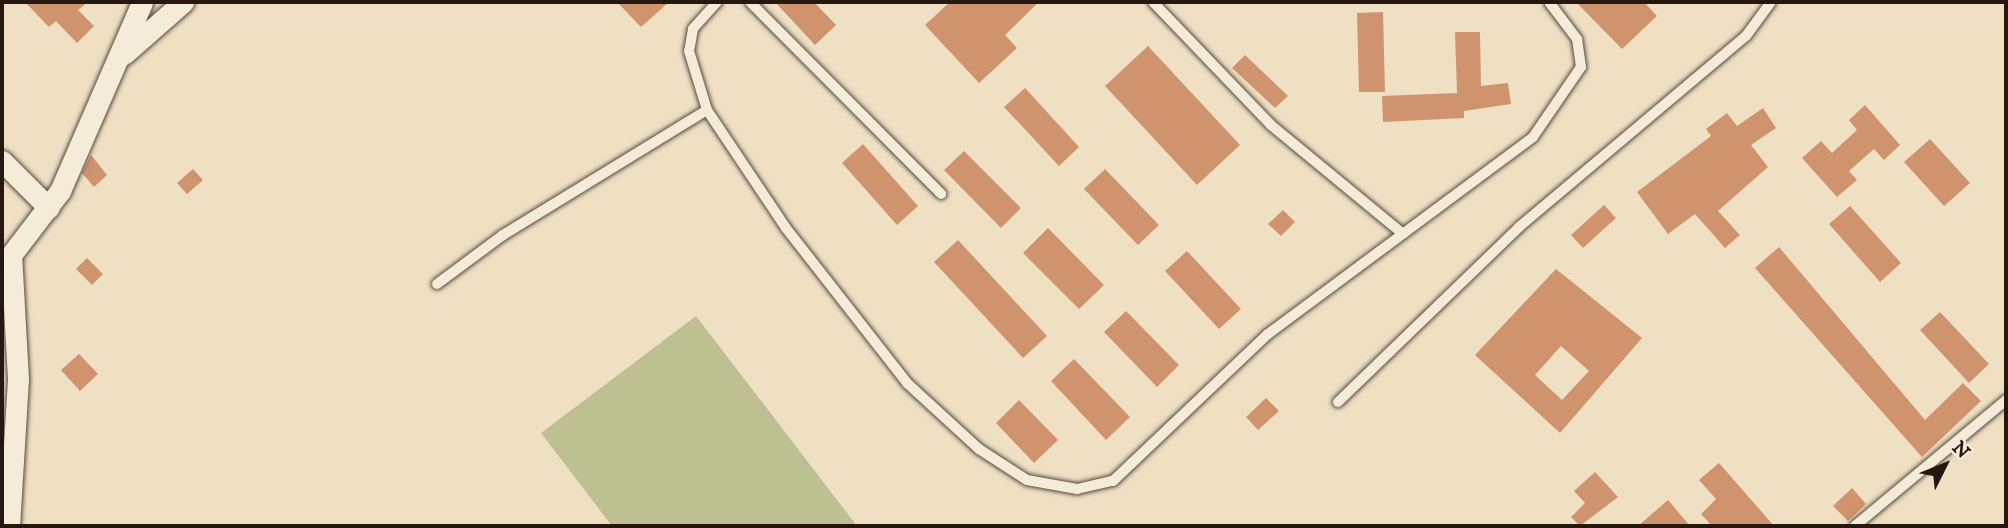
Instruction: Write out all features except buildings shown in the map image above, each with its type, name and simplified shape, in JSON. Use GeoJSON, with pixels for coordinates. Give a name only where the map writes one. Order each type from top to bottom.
{"type":"FeatureCollection","features":[{"type":"Feature","properties":{"kind":"street"},"geometry":{"type":"LineString","coordinates":[[9,526],[18,379],[11,255],[49,208],[124,54],[142,2]]}},
{"type":"Feature","properties":{"kind":"street"},"geometry":{"type":"LineString","coordinates":[[124,54],[183,2]]}},
{"type":"Feature","properties":{"kind":"street"},"geometry":{"type":"LineString","coordinates":[[2,162],[49,208]]}},
{"type":"Feature","properties":{"kind":"lane"},"geometry":{"type":"LineString","coordinates":[[717,2],[693,29],[689,51],[707,110],[786,228],[907,383],[979,449],[1027,480],[1077,489],[1113,481],[1268,334],[1401,232],[1533,137],[1565,97],[1581,67],[1577,39],[1549,2]]}},
{"type":"Feature","properties":{"kind":"lane"},"geometry":{"type":"LineString","coordinates":[[750,2],[941,194]]}},
{"type":"Feature","properties":{"kind":"lane"},"geometry":{"type":"LineString","coordinates":[[1153,2],[1271,125],[1401,232]]}},
{"type":"Feature","properties":{"kind":"lane"},"geometry":{"type":"LineString","coordinates":[[1338,402],[1519,227],[1746,36],[1771,2]]}},
{"type":"Feature","properties":{"kind":"lane"},"geometry":{"type":"LineString","coordinates":[[437,284],[503,235],[707,110]]}},
{"type":"Feature","properties":{"kind":"lane"},"geometry":{"type":"LineString","coordinates":[[1856,526],[2006,400]]}},
{"type":"Feature","properties":{"kind":"green space"},"geometry":{"type":"Polygon","coordinates":[[[696,316],[857,526],[612,526],[541,433],[696,316]]]}}]}
